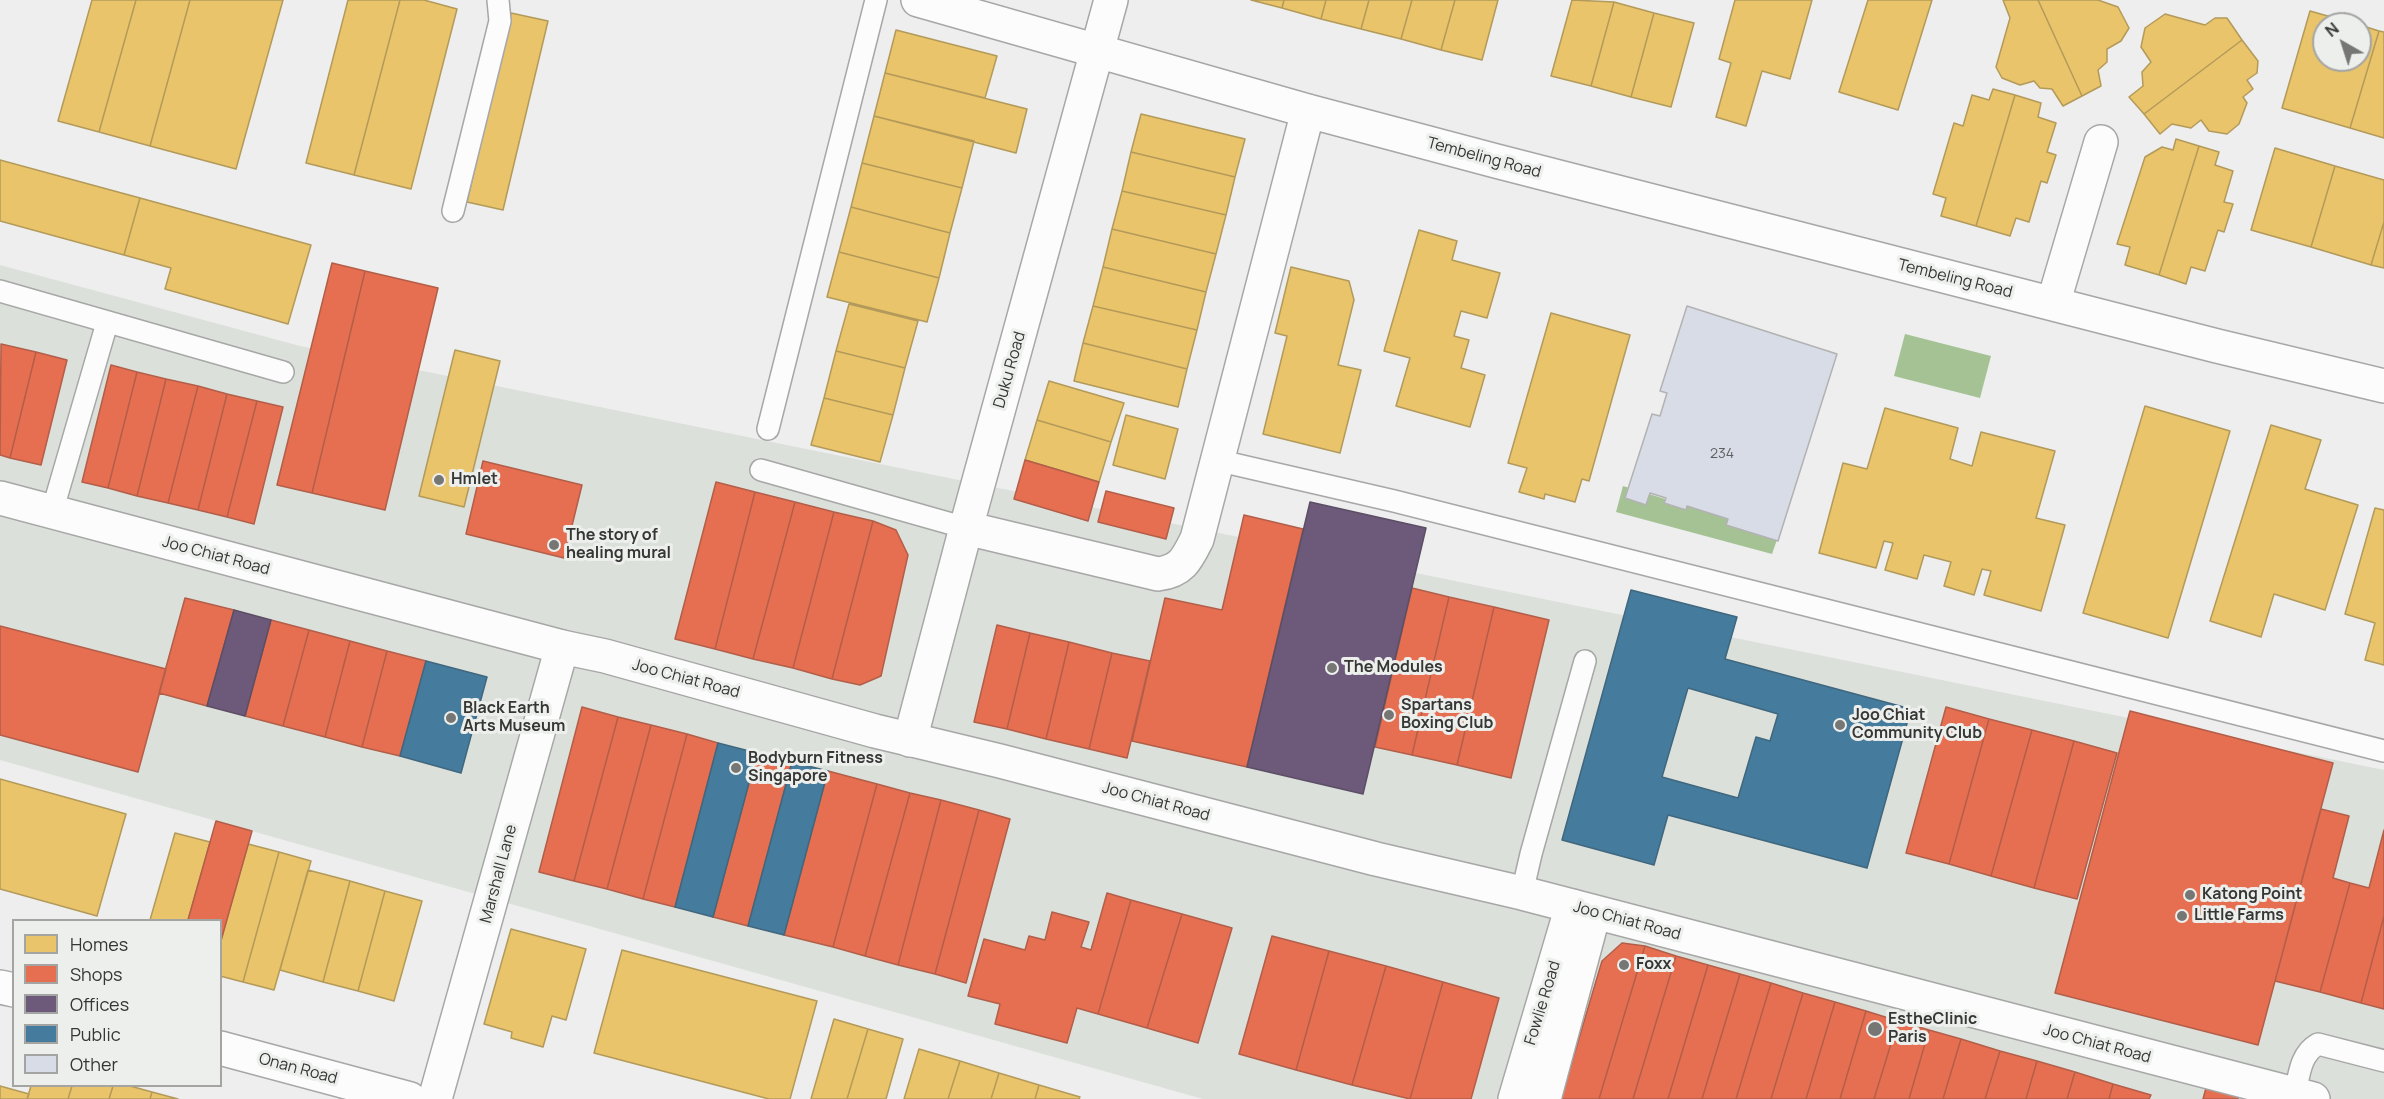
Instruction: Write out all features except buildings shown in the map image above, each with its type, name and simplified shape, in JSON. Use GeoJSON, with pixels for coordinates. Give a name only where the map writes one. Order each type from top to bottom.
{"type":"FeatureCollection","features":[{"type":"Feature","properties":{"kind":"street","name":"Tembeling Road"},"geometry":{"type":"LineString","coordinates":[[918,0],[1308,111],[2053,304],[2384,386]]}},
{"type":"Feature","properties":{"kind":"street","name":"Duku Road"},"geometry":{"type":"LineString","coordinates":[[910,740],[1111,0]]}},
{"type":"Feature","properties":{"kind":"street"},"geometry":{"type":"LineString","coordinates":[[966,528],[1158,574],[1173,572],[1187,558],[1197,539],[1308,111]]}},
{"type":"Feature","properties":{"kind":"street"},"geometry":{"type":"LineString","coordinates":[[2053,304],[2101,142]]}},
{"type":"Feature","properties":{"kind":"street","name":"Joo Chiat Road"},"geometry":{"type":"LineString","coordinates":[[0,498],[562,648],[605,657],[910,740],[1398,864],[1522,892],[1583,910],[2304,1097]]}},
{"type":"Feature","properties":{"kind":"street","name":"Marshall Lane"},"geometry":{"type":"LineString","coordinates":[[435,1099],[562,648]]}},
{"type":"Feature","properties":{"kind":"street","name":"Fowlie Road"},"geometry":{"type":"LineString","coordinates":[[1515,1099],[1583,910]]}},
{"type":"Feature","properties":{"kind":"street","name":"Fowlie Road"},"geometry":{"type":"LineString","coordinates":[[1544,1099],[1583,910]]}},
{"type":"Feature","properties":{"kind":"street","name":"Onan Road"},"geometry":{"type":"LineString","coordinates":[[222,1049],[410,1099]]}},
{"type":"Feature","properties":{"kind":"lane"},"geometry":{"type":"LineString","coordinates":[[453,211],[500,21],[498,0]]}},
{"type":"Feature","properties":{"kind":"lane"},"geometry":{"type":"LineString","coordinates":[[768,429],[876,0]]}},
{"type":"Feature","properties":{"kind":"lane"},"geometry":{"type":"LineString","coordinates":[[0,291],[283,372]]}},
{"type":"Feature","properties":{"kind":"lane"},"geometry":{"type":"LineString","coordinates":[[52,512],[107,323]]}},
{"type":"Feature","properties":{"kind":"lane"},"geometry":{"type":"LineString","coordinates":[[1216,460],[1406,503],[2384,751]]}},
{"type":"Feature","properties":{"kind":"lane"},"geometry":{"type":"LineString","coordinates":[[760,470],[966,528]]}},
{"type":"Feature","properties":{"kind":"lane"},"geometry":{"type":"LineString","coordinates":[[1522,892],[1530,854],[1585,661]]}},
{"type":"Feature","properties":{"kind":"lane"},"geometry":{"type":"LineString","coordinates":[[2304,1097],[2303,1059],[2310,1048],[2318,1044],[2384,1061]]}},
{"type":"Feature","properties":{"kind":"shaded area"},"geometry":{"type":"Polygon","coordinates":[[[0,265],[300,346],[2384,770],[2384,1099],[1203,1099],[0,760],[0,265]]]}},
{"type":"Feature","properties":{"kind":"shaded area"},"geometry":{"type":"Polygon","coordinates":[[[1905,334],[1991,356],[1980,398],[1894,376],[1905,334]]]}},
{"type":"Feature","properties":{"kind":"shaded area"},"geometry":{"type":"Polygon","coordinates":[[[1623,486],[1779,534],[1772,554],[1616,512],[1623,486]]]}},
{"type":"Feature","properties":{"kind":"place","name":"Hmlet"},"geometry":{"type":"Point","coordinates":[439,480]}},
{"type":"Feature","properties":{"kind":"place","name":"The story of healing mural"},"geometry":{"type":"Point","coordinates":[554,545]}},
{"type":"Feature","properties":{"kind":"place","name":"The Modules"},"geometry":{"type":"Point","coordinates":[1332,668]}},
{"type":"Feature","properties":{"kind":"place","name":"Spartans Boxing Club"},"geometry":{"type":"Point","coordinates":[1389,715]}},
{"type":"Feature","properties":{"kind":"place","name":"Black Earth Arts Museum"},"geometry":{"type":"Point","coordinates":[451,718]}},
{"type":"Feature","properties":{"kind":"place","name":"Joo Chiat Community Club"},"geometry":{"type":"Point","coordinates":[1840,725]}},
{"type":"Feature","properties":{"kind":"place","name":"Bodyburn Fitness Singapore"},"geometry":{"type":"Point","coordinates":[736,768]}},
{"type":"Feature","properties":{"kind":"place","name":"Katong Point"},"geometry":{"type":"Point","coordinates":[2190,895]}},
{"type":"Feature","properties":{"kind":"place","name":"Little Farms"},"geometry":{"type":"Point","coordinates":[2182,916]}},
{"type":"Feature","properties":{"kind":"place","name":"Foxx"},"geometry":{"type":"Point","coordinates":[1624,965]}},
{"type":"Feature","properties":{"kind":"place","name":"EstheClinic Paris"},"geometry":{"type":"Point","coordinates":[1875,1029]}}]}
